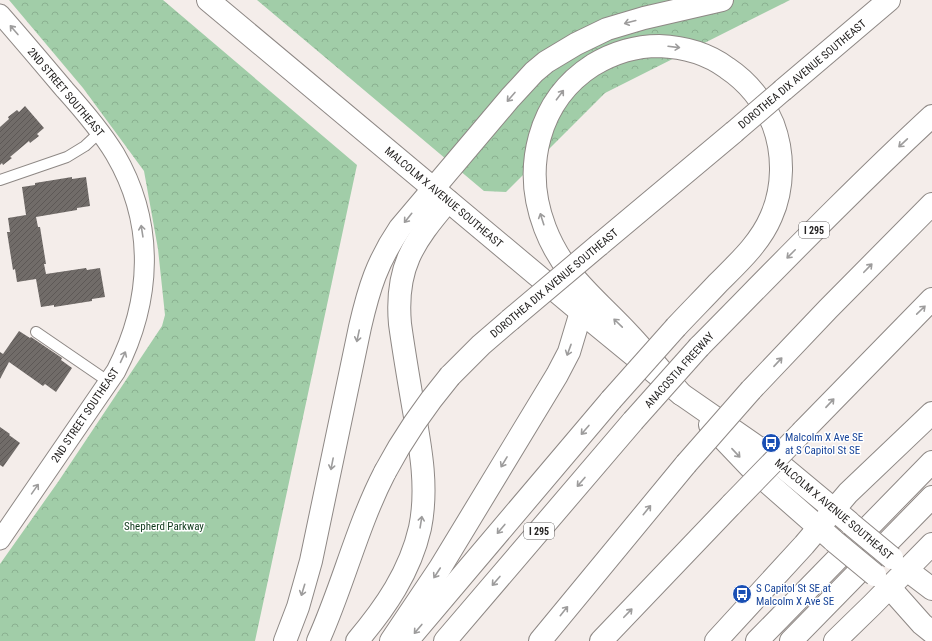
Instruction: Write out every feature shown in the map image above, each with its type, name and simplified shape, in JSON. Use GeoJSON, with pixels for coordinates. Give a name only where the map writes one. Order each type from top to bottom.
{"type":"FeatureCollection","features":[{"type":"Feature","properties":{"kind":"main road","name":"MALCOLM X AVENUE SOUTHEAST"},"geometry":{"type":"LineString","coordinates":[[208,0],[681,394],[766,453],[899,564],[932,589]]}},
{"type":"Feature","properties":{"kind":"main road"},"geometry":{"type":"LineString","coordinates":[[358,641],[384,608],[398,584],[411,557],[420,528],[423,497],[420,444],[400,324],[399,296],[404,268],[413,247],[424,230],[441,195],[514,93],[546,62],[576,44],[607,29],[644,18],[722,0]]}},
{"type":"Feature","properties":{"kind":"main road","name":"DOROTHEA DIX AVENUE SOUTHEAST"},"geometry":{"type":"LineString","coordinates":[[318,641],[371,502],[385,472],[414,424],[450,376],[481,345],[510,320],[889,0]]}},
{"type":"Feature","properties":{"kind":"main road"},"geometry":{"type":"LineString","coordinates":[[407,641],[611,400],[676,327],[740,262],[765,230],[771,217],[778,196],[781,174],[780,159],[775,129],[763,104],[745,82],[733,72],[711,58],[698,52],[668,47],[639,48],[625,50],[600,61],[576,77],[559,96],[552,106],[541,130],[536,157],[535,187],[539,209],[546,230],[564,265],[586,291],[628,332],[681,394]]}},
{"type":"Feature","properties":{"kind":"main road","name":"ANACOSTIA FREEWAY"},"geometry":{"type":"LineString","coordinates":[[445,641],[633,421],[699,347],[850,194],[932,116]]}},
{"type":"Feature","properties":{"kind":"main road"},"geometry":{"type":"LineString","coordinates":[[285,641],[298,607],[311,561],[357,340],[371,284],[379,264],[392,240],[408,218],[441,195]]}},
{"type":"Feature","properties":{"kind":"main road"},"geometry":{"type":"LineString","coordinates":[[540,641],[686,464],[751,390],[932,204]]}},
{"type":"Feature","properties":{"kind":"main road"},"geometry":{"type":"LineString","coordinates":[[601,641],[901,329],[932,299]]}},
{"type":"Feature","properties":{"kind":"main road"},"geometry":{"type":"LineString","coordinates":[[391,641],[440,568],[557,375],[569,352],[581,312]]}},
{"type":"Feature","properties":{"kind":"main road","name":"MALCOLM X AVENUE SOUTHEAST"},"geometry":{"type":"LineString","coordinates":[[681,394],[750,468],[882,582],[922,624],[932,632]]}},
{"type":"Feature","properties":{"kind":"main road"},"geometry":{"type":"LineString","coordinates":[[716,641],[804,545],[826,534],[834,509],[848,493],[932,413]]}},
{"type":"Feature","properties":{"kind":"main road"},"geometry":{"type":"LineString","coordinates":[[757,641],[932,462]]}},
{"type":"Feature","properties":{"kind":"main road"},"geometry":{"type":"LineString","coordinates":[[791,641],[932,497]]}},
{"type":"Feature","properties":{"kind":"main road"},"geometry":{"type":"LineString","coordinates":[[835,641],[882,582],[899,564],[932,544]]}},
{"type":"Feature","properties":{"kind":"street","name":"2ND STREET SOUTHEAST"},"geometry":{"type":"LineString","coordinates":[[0,14],[100,132],[119,162],[133,194],[141,221],[145,263],[143,288],[135,325],[122,360],[109,382],[7,516],[0,540]]}},
{"type":"Feature","properties":{"kind":"lane"},"geometry":{"type":"LineString","coordinates":[[0,180],[67,157],[84,146],[100,132]]}},
{"type":"Feature","properties":{"kind":"lane"},"geometry":{"type":"LineString","coordinates":[[36,332],[109,382]]}},
{"type":"Feature","properties":{"kind":"green space","name":"Shepherd Parkway"},"geometry":{"type":"Polygon","coordinates":[[[9,0],[163,0],[357,165],[255,641],[0,641],[0,564],[58,482],[162,326],[165,315],[158,249],[144,171],[83,88],[9,0]]]}},
{"type":"Feature","properties":{"kind":"green space"},"geometry":{"type":"Polygon","coordinates":[[[257,0],[790,0],[605,93],[506,192],[484,191],[257,0]]]}},
{"type":"Feature","properties":{"kind":"building"},"geometry":{"type":"Polygon","coordinates":[[[25,106],[44,128],[37,134],[39,136],[30,143],[29,141],[10,157],[12,158],[3,165],[2,163],[0,165],[0,127],[9,119],[8,117],[17,110],[19,112],[25,106]]]}},
{"type":"Feature","properties":{"kind":"building"},"geometry":{"type":"Polygon","coordinates":[[[72,177],[72,179],[86,177],[90,206],[77,208],[77,210],[36,217],[38,227],[40,227],[46,264],[44,264],[46,274],[86,268],[87,270],[100,268],[105,297],[92,299],[92,301],[54,307],[54,305],[41,307],[36,279],[17,282],[15,269],[13,270],[7,232],[10,232],[8,218],[26,215],[22,187],[35,185],[35,183],[72,177]]]}},
{"type":"Feature","properties":{"kind":"building"},"geometry":{"type":"Polygon","coordinates":[[[19,331],[30,338],[31,337],[62,358],[61,360],[72,368],[56,392],[45,384],[43,386],[9,362],[0,379],[0,352],[3,354],[19,331]]]}},
{"type":"Feature","properties":{"kind":"building"},"geometry":{"type":"Polygon","coordinates":[[[0,427],[20,443],[3,467],[0,465],[0,427]]]}},
{"type":"Feature","properties":{"kind":"place","name":"Malcolm X Ave SE at S Capitol St SE"},"geometry":{"type":"Point","coordinates":[771,443]}},
{"type":"Feature","properties":{"kind":"place","name":"S Capitol St SE at Malcolm X Ave SE"},"geometry":{"type":"Point","coordinates":[742,594]}}]}
